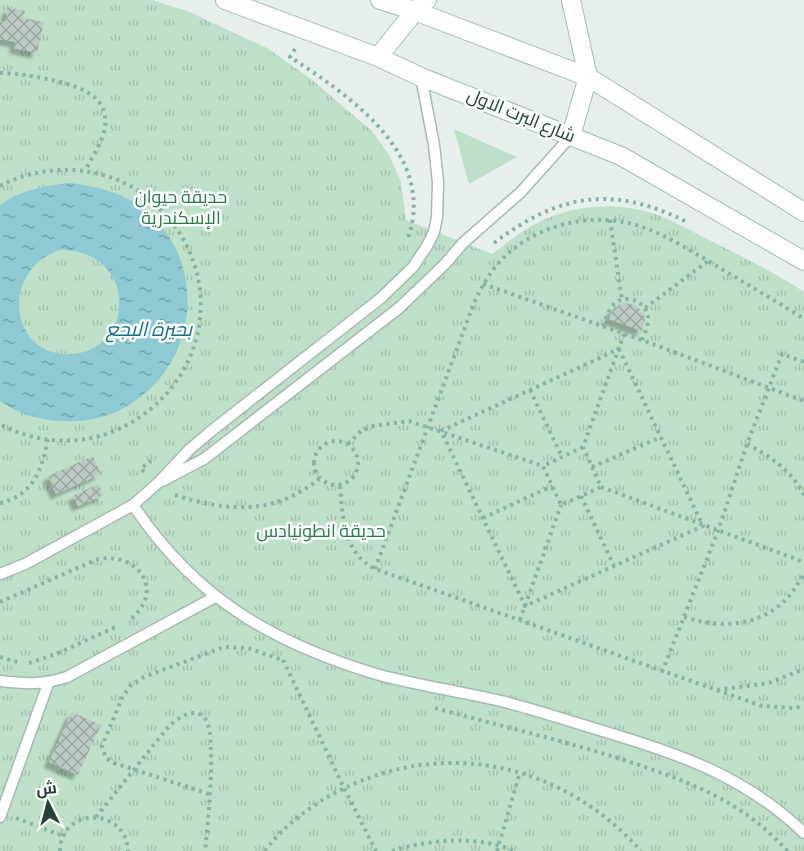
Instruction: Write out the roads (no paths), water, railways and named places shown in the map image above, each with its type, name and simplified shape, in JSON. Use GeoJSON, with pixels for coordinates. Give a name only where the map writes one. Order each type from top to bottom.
{"type":"FeatureCollection","features":[{"type":"Feature","properties":{"kind":"main road","name":"شارع البرت الاول"},"geometry":{"type":"LineString","coordinates":[[225,0],[378,57],[421,77],[621,156],[804,261]]}},
{"type":"Feature","properties":{"kind":"main road"},"geometry":{"type":"LineString","coordinates":[[380,0],[421,5],[588,77],[804,212]]}},
{"type":"Feature","properties":{"kind":"main road"},"geometry":{"type":"LineString","coordinates":[[571,0],[588,77],[571,136]]}},
{"type":"Feature","properties":{"kind":"main road"},"geometry":{"type":"LineString","coordinates":[[378,57],[421,5]]}},
{"type":"Feature","properties":{"kind":"lane"},"geometry":{"type":"LineString","coordinates":[[0,574],[25,564],[133,504],[210,432],[381,298],[413,267],[434,231],[437,217],[438,183],[434,145],[421,77]]}},
{"type":"Feature","properties":{"kind":"lane"},"geometry":{"type":"LineString","coordinates":[[159,482],[183,472],[222,445],[399,308],[463,243],[521,192],[571,136]]}},
{"type":"Feature","properties":{"kind":"lane"},"geometry":{"type":"LineString","coordinates":[[413,267],[429,280]]}},
{"type":"Feature","properties":{"kind":"lane"},"geometry":{"type":"LineString","coordinates":[[133,504],[151,531],[192,577],[215,597],[251,622],[289,642],[377,674],[511,704],[690,759],[736,782],[777,810],[804,833]]}},
{"type":"Feature","properties":{"kind":"lane"},"geometry":{"type":"LineString","coordinates":[[0,681],[48,684],[67,677],[215,597]]}},
{"type":"Feature","properties":{"kind":"lane"},"geometry":{"type":"LineString","coordinates":[[1,814],[48,684]]}},
{"type":"Feature","properties":{"kind":"water","name":"بحيرة البجع"},"geometry":{"type":"Polygon","coordinates":[[[71,183],[117,194],[132,201],[156,220],[173,244],[184,270],[188,298],[185,326],[176,354],[160,378],[138,399],[102,417],[58,421],[28,415],[0,401],[0,205],[25,192],[71,183]],[[60,250],[41,260],[28,275],[21,292],[20,311],[24,328],[35,342],[51,351],[72,354],[93,348],[108,336],[117,319],[119,300],[115,281],[104,265],[85,254],[60,250]]]}},
{"type":"Feature","properties":{"kind":"park label","name":"حديقة حيوان الإسكندرية"},"geometry":{"type":"Point","coordinates":[181,207]}},
{"type":"Feature","properties":{"kind":"park label","name":"حديقة انطونيادس"},"geometry":{"type":"Point","coordinates":[321,531]}}]}
